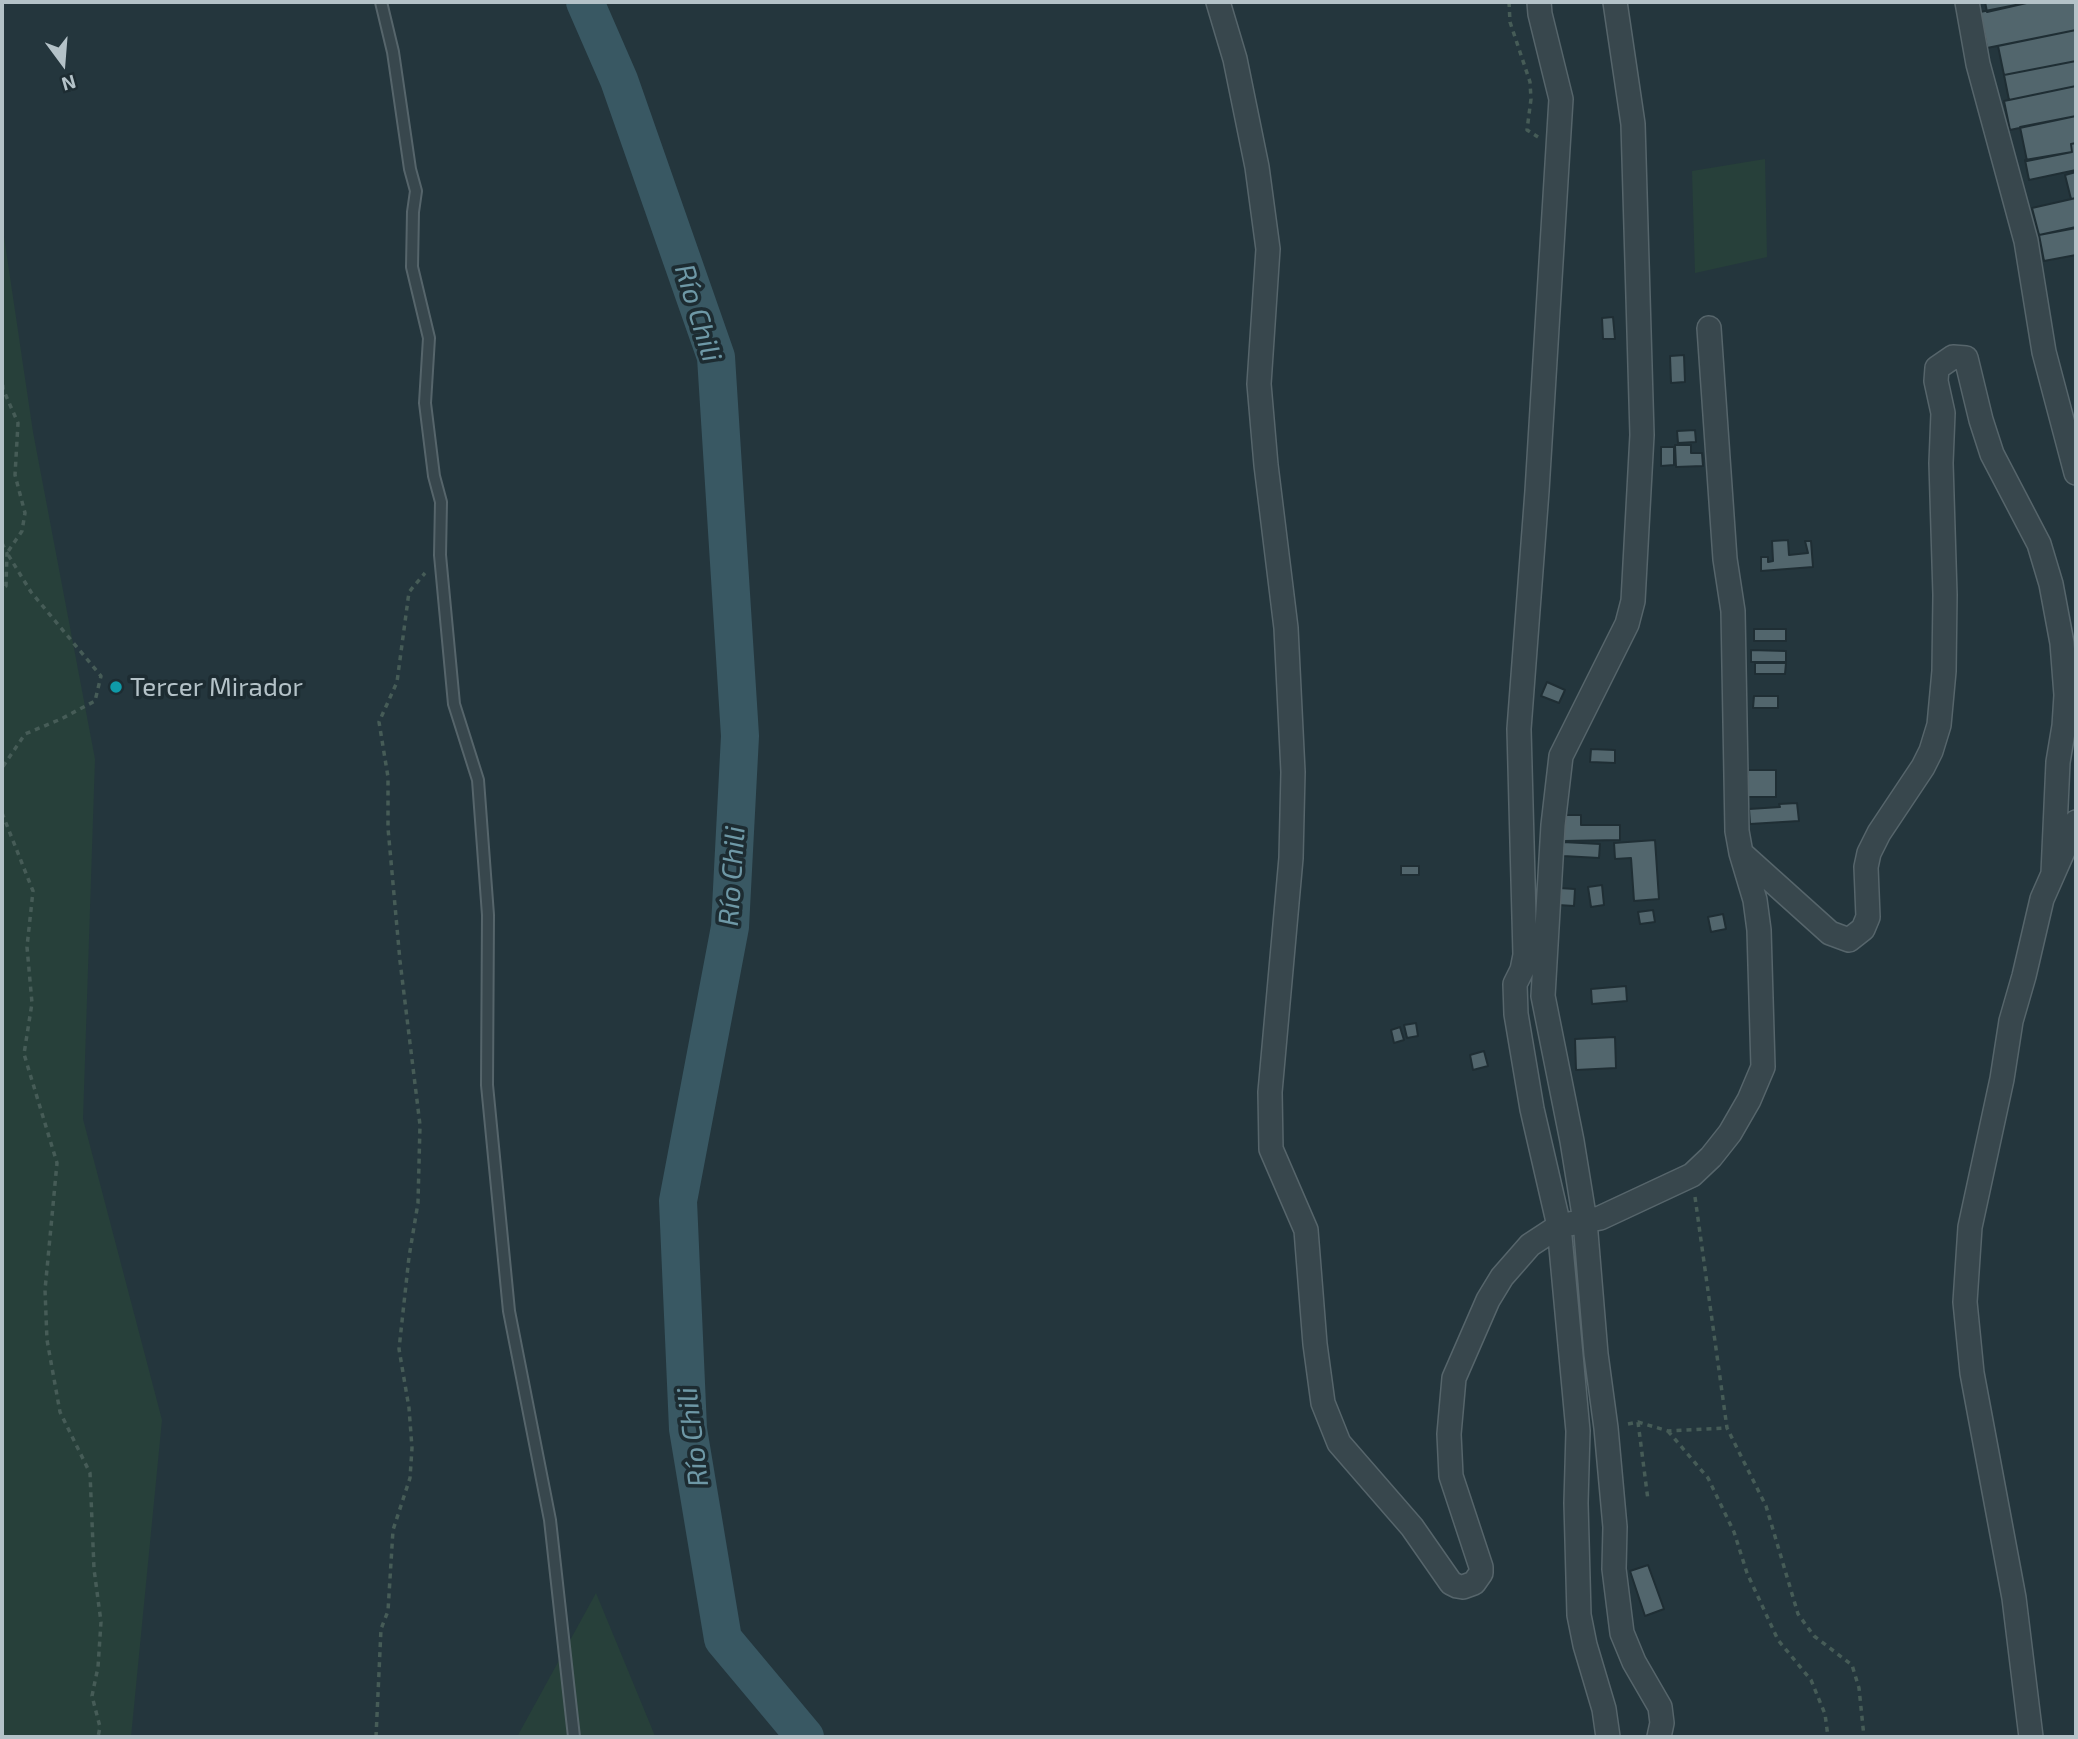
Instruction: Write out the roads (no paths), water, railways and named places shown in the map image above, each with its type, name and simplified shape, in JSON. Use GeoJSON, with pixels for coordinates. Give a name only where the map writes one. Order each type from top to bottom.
{"type":"FeatureCollection","features":[{"type":"Feature","properties":{"kind":"street"},"geometry":{"type":"LineString","coordinates":[[1217,2],[1235,59],[1257,167],[1268,248],[1259,384],[1286,628],[1290,707],[1293,772],[1291,858],[1270,1092],[1271,1149],[1306,1230],[1315,1344],[1323,1403],[1339,1443],[1412,1527],[1451,1583],[1457,1586],[1474,1583],[1481,1573],[1481,1567],[1451,1476],[1449,1434],[1454,1378],[1488,1300],[1502,1277],[1530,1245],[1559,1226],[1601,1218],[1692,1175],[1712,1157],[1730,1133],[1749,1100],[1763,1067],[1759,930],[1755,900],[1737,831],[1734,611],[1725,559],[1709,328]]}},
{"type":"Feature","properties":{"kind":"street"},"geometry":{"type":"LineString","coordinates":[[1539,2],[1539,14],[1560,99],[1537,491],[1519,729],[1525,955],[1515,984],[1516,1014],[1532,1109],[1559,1226],[1578,1431],[1576,1503],[1579,1615],[1604,1709],[1608,1737]]}},
{"type":"Feature","properties":{"kind":"street"},"geometry":{"type":"LineString","coordinates":[[1615,2],[1633,137],[1642,435],[1633,601],[1627,624],[1561,756],[1553,825],[1543,996],[1585,1221],[1615,1527],[1614,1569],[1622,1633],[1634,1662],[1660,1707],[1662,1723],[1659,1737]]}},
{"type":"Feature","properties":{"kind":"street"},"geometry":{"type":"LineString","coordinates":[[1967,2],[1978,64],[2026,241],[2044,352],[2076,473]]}},
{"type":"Feature","properties":{"kind":"street"},"geometry":{"type":"LineString","coordinates":[[1741,853],[1830,933],[1849,940],[1863,929],[1868,917],[1866,867],[1869,853],[1927,759],[1939,725],[1944,671],[1945,595],[1941,463],[1943,413],[1936,381],[1937,368],[1952,357],[1966,358],[1992,454],[2039,544],[2051,584],[2062,643],[2066,695],[2058,762],[2053,873]]}},
{"type":"Feature","properties":{"kind":"street"},"geometry":{"type":"LineString","coordinates":[[2031,1737],[2014,1598],[1972,1373],[1965,1302],[1970,1227],[2002,1079],[2011,1021],[2042,899],[2076,822]]}},
{"type":"Feature","properties":{"kind":"lane"},"geometry":{"type":"LineString","coordinates":[[382,2],[416,191],[412,212],[412,267],[429,338],[425,403],[434,476],[441,502],[440,555],[454,704],[478,780],[488,915],[487,1086],[509,1311],[550,1520],[574,1737]]}},
{"type":"Feature","properties":{"kind":"waterway","name":"Río Chili"},"geometry":{"type":"LineString","coordinates":[[585,2],[619,80],[716,357],[740,736],[730,927],[678,1201],[688,1429],[723,1639],[805,1737]]}},
{"type":"Feature","properties":{"kind":"place","name":"Tercer Mirador"},"geometry":{"type":"Point","coordinates":[116,687]}}]}
